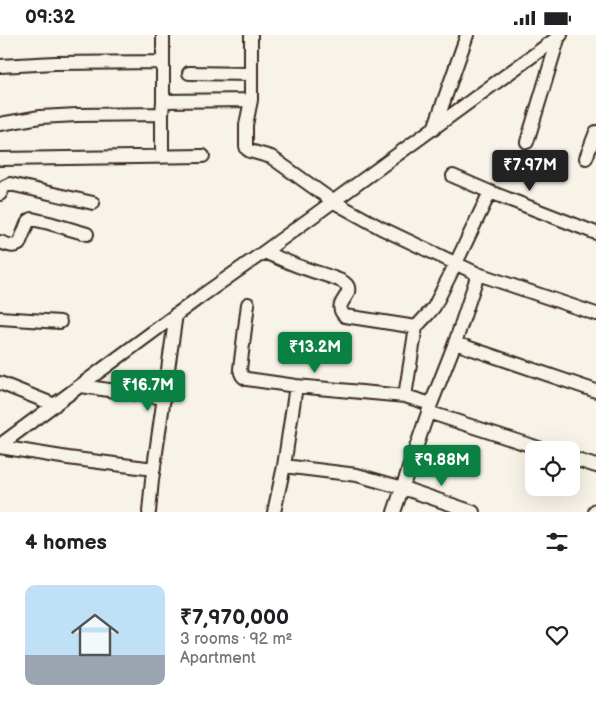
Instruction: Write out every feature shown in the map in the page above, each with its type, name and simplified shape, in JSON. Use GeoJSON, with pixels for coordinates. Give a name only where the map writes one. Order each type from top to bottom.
{"type":"FeatureCollection","features":[{"type":"Feature","properties":{"kind":"street"},"geometry":{"type":"LineString","coordinates":[[162,157],[163,35]]}},
{"type":"Feature","properties":{"kind":"street"},"geometry":{"type":"LineString","coordinates":[[251,35],[251,100],[246,125],[246,146],[250,151],[271,157],[334,202],[381,228],[478,274],[596,314]]}},
{"type":"Feature","properties":{"kind":"street"},"geometry":{"type":"LineString","coordinates":[[434,129],[467,35]]}},
{"type":"Feature","properties":{"kind":"street"},"geometry":{"type":"LineString","coordinates":[[0,446],[176,314],[334,202],[560,36]]}},
{"type":"Feature","properties":{"kind":"street"},"geometry":{"type":"LineString","coordinates":[[527,142],[560,36]]}},
{"type":"Feature","properties":{"kind":"street"},"geometry":{"type":"LineString","coordinates":[[0,66],[55,63],[163,62]]}},
{"type":"Feature","properties":{"kind":"street"},"geometry":{"type":"LineString","coordinates":[[189,73],[251,74]]}},
{"type":"Feature","properties":{"kind":"street"},"geometry":{"type":"LineString","coordinates":[[0,124],[49,117],[251,100]]}},
{"type":"Feature","properties":{"kind":"street"},"geometry":{"type":"LineString","coordinates":[[586,158],[596,132]]}},
{"type":"Feature","properties":{"kind":"street"},"geometry":{"type":"LineString","coordinates":[[0,159],[204,156]]}},
{"type":"Feature","properties":{"kind":"street"},"geometry":{"type":"LineString","coordinates":[[453,176],[596,233]]}},
{"type":"Feature","properties":{"kind":"street"},"geometry":{"type":"LineString","coordinates":[[0,194],[4,187],[10,184],[93,203]]}},
{"type":"Feature","properties":{"kind":"street"},"geometry":{"type":"LineString","coordinates":[[405,396],[416,327],[434,307],[490,192]]}},
{"type":"Feature","properties":{"kind":"street"},"geometry":{"type":"LineString","coordinates":[[0,243],[12,246],[19,244],[27,224],[32,219],[87,234]]}},
{"type":"Feature","properties":{"kind":"street"},"geometry":{"type":"LineString","coordinates":[[264,252],[300,267],[338,279],[346,284],[348,290],[340,305],[340,309],[345,315],[416,327]]}},
{"type":"Feature","properties":{"kind":"street"},"geometry":{"type":"LineString","coordinates":[[394,512],[478,274]]}},
{"type":"Feature","properties":{"kind":"street"},"geometry":{"type":"LineString","coordinates":[[248,304],[240,369],[243,377],[296,386],[405,396],[430,408],[525,443]]}},
{"type":"Feature","properties":{"kind":"street"},"geometry":{"type":"LineString","coordinates":[[149,512],[176,314]]}},
{"type":"Feature","properties":{"kind":"street"},"geometry":{"type":"LineString","coordinates":[[0,320],[60,322]]}},
{"type":"Feature","properties":{"kind":"street"},"geometry":{"type":"LineString","coordinates":[[455,343],[596,391]]}},
{"type":"Feature","properties":{"kind":"street"},"geometry":{"type":"LineString","coordinates":[[0,383],[55,405]]}},
{"type":"Feature","properties":{"kind":"street"},"geometry":{"type":"LineString","coordinates":[[81,386],[165,398]]}},
{"type":"Feature","properties":{"kind":"street"},"geometry":{"type":"LineString","coordinates":[[274,512],[284,466],[296,386]]}},
{"type":"Feature","properties":{"kind":"street"},"geometry":{"type":"LineString","coordinates":[[0,446],[68,458],[154,469]]}},
{"type":"Feature","properties":{"kind":"street"},"geometry":{"type":"LineString","coordinates":[[580,461],[596,467]]}},
{"type":"Feature","properties":{"kind":"street"},"geometry":{"type":"LineString","coordinates":[[284,466],[357,475],[403,488],[473,512]]}}]}
